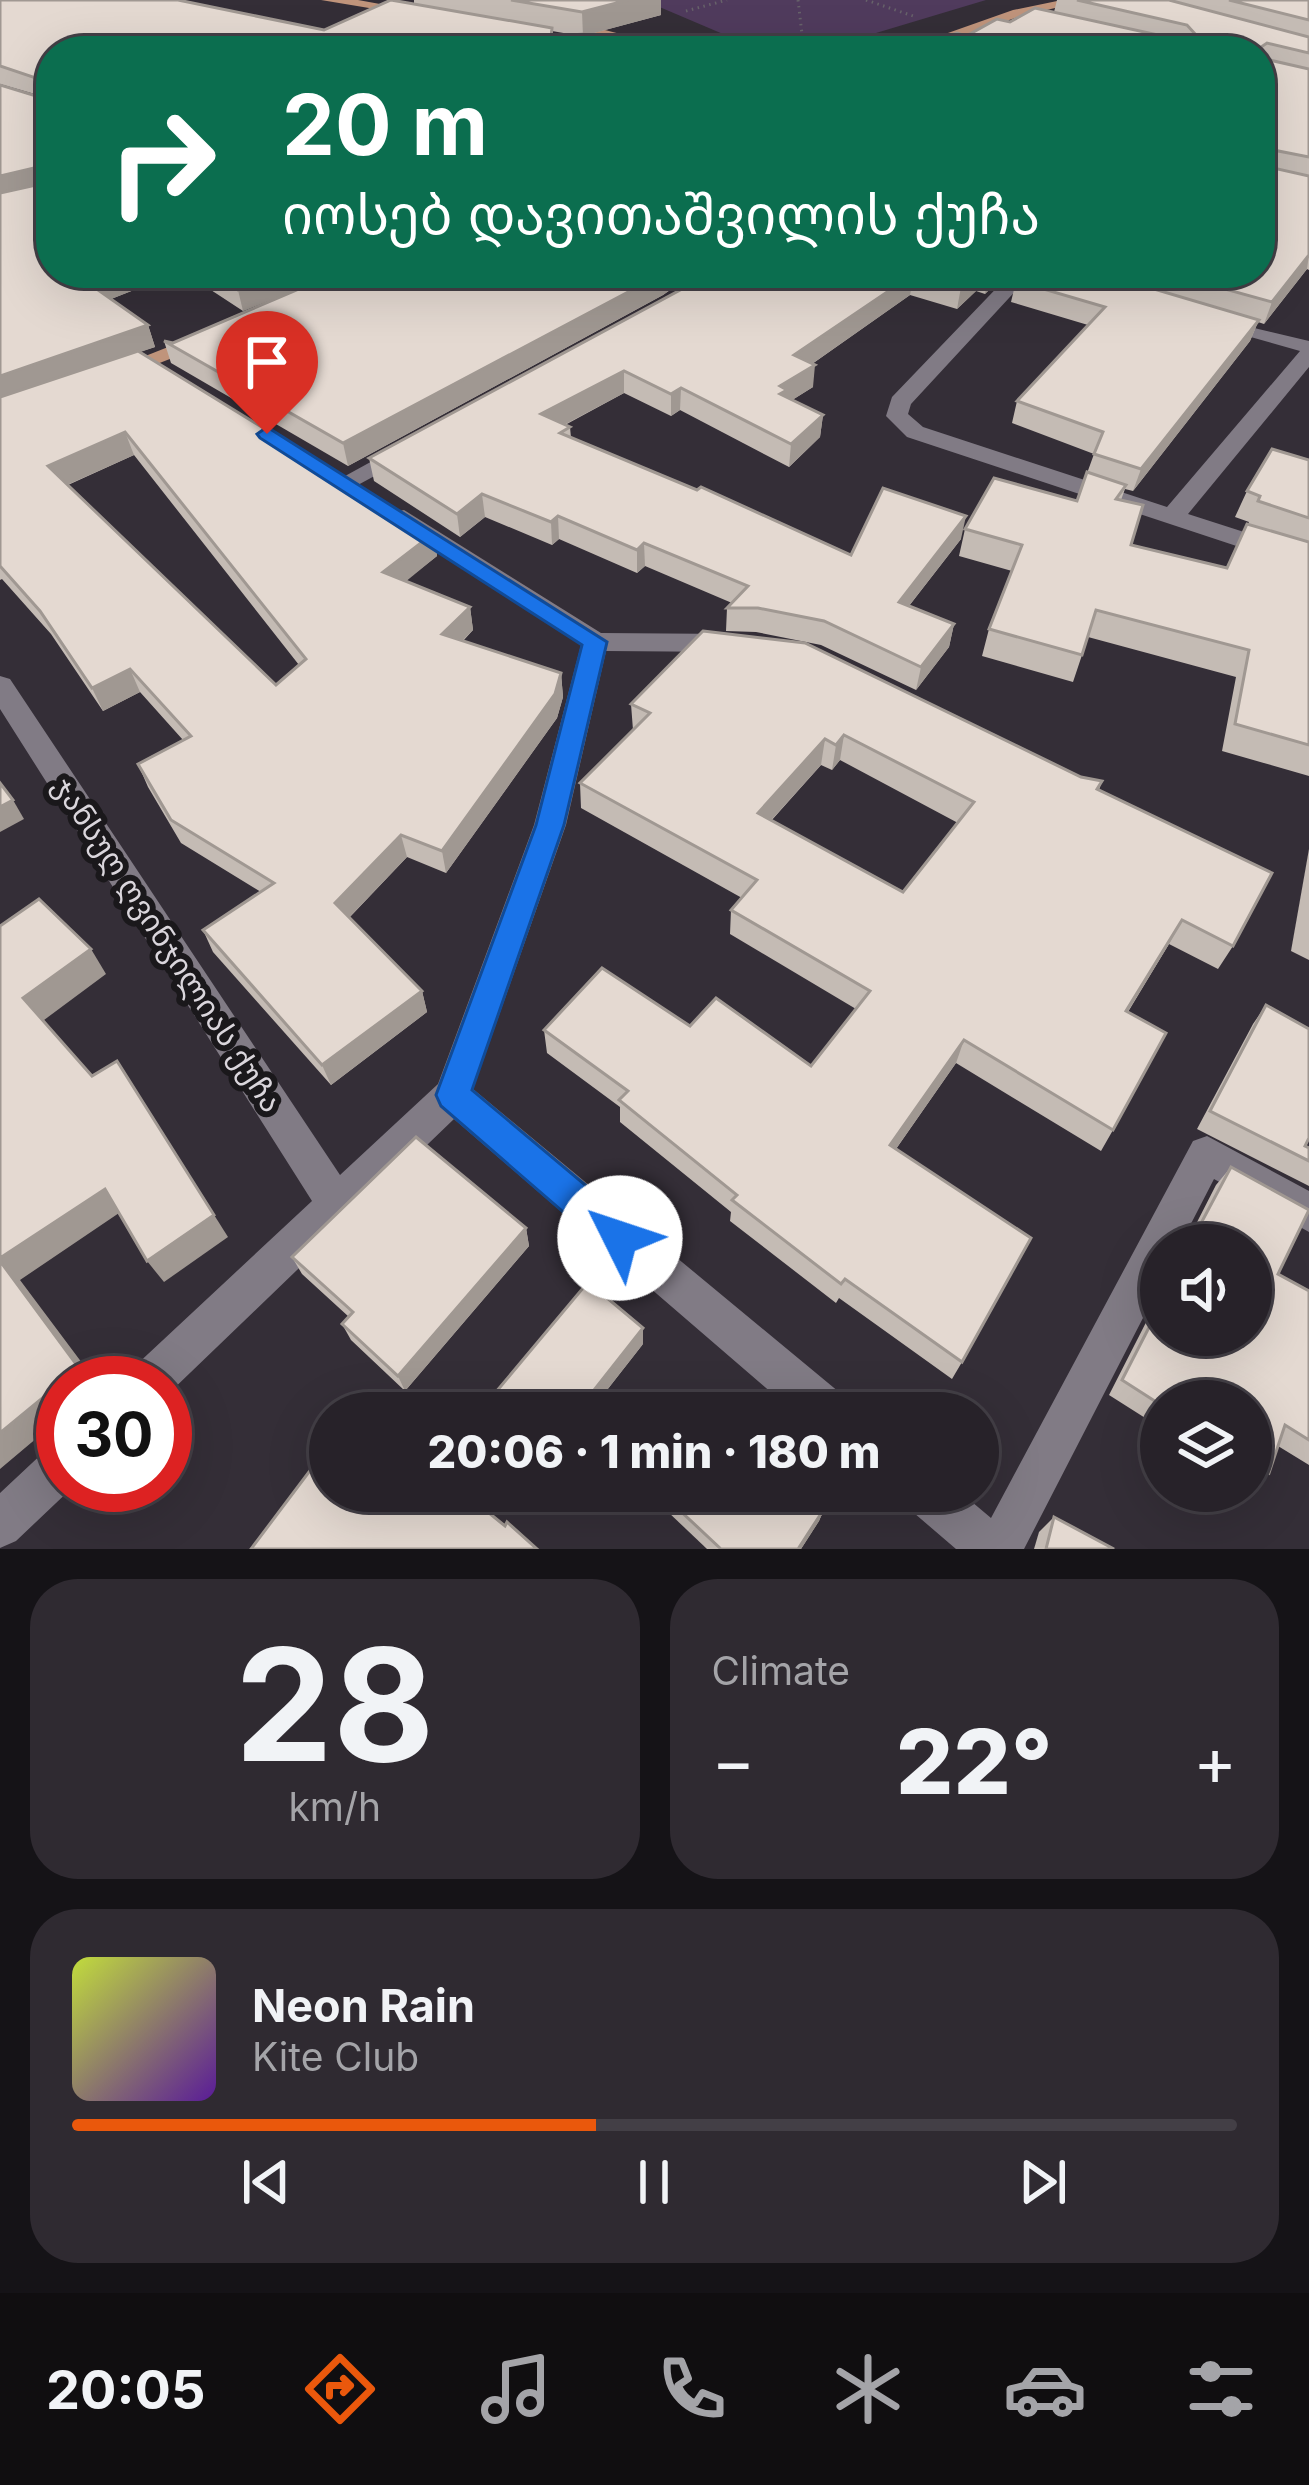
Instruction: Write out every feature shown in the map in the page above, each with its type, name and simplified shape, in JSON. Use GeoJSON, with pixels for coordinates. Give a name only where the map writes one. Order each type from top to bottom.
{"type":"FeatureCollection","features":[{"type":"Feature","properties":{"kind":"main road"},"geometry":{"type":"LineString","coordinates":[[328,0],[427,14]]}},
{"type":"Feature","properties":{"kind":"main road"},"geometry":{"type":"LineString","coordinates":[[949,36],[1018,13],[1082,0]]}},
{"type":"Feature","properties":{"kind":"main road"},"geometry":{"type":"LineString","coordinates":[[543,19],[610,36]]}},
{"type":"Feature","properties":{"kind":"main road"},"geometry":{"type":"LineString","coordinates":[[104,377],[156,368],[234,327]]}},
{"type":"Feature","properties":{"kind":"street"},"geometry":{"type":"LineString","coordinates":[[1018,13],[1064,24]]}},
{"type":"Feature","properties":{"kind":"street"},"geometry":{"type":"LineString","coordinates":[[1008,288],[900,402],[897,416],[915,432],[1309,562]]}},
{"type":"Feature","properties":{"kind":"street"},"geometry":{"type":"LineString","coordinates":[[1172,518],[1309,351],[1200,316]]}},
{"type":"Feature","properties":{"kind":"street"},"geometry":{"type":"LineString","coordinates":[[429,436],[358,487],[595,642],[681,640],[755,645]]}},
{"type":"Feature","properties":{"kind":"street"},"geometry":{"type":"LineString","coordinates":[[176,1356],[453,1095],[550,825],[595,642]]}},
{"type":"Feature","properties":{"kind":"street","name":"ჯანსუღ ღვინჯილიას ქუჩა"},"geometry":{"type":"LineString","coordinates":[[0,686],[336,1203]]}},
{"type":"Feature","properties":{"kind":"street"},"geometry":{"type":"LineString","coordinates":[[453,1095],[804,1392]]}},
{"type":"Feature","properties":{"kind":"street"},"geometry":{"type":"LineString","coordinates":[[949,1512],[996,1549],[1207,1154],[1309,1213]]}},
{"type":"Feature","properties":{"kind":"street"},"geometry":{"type":"LineString","coordinates":[[0,1525],[36,1491]]}},
{"type":"Feature","properties":{"kind":"path"},"geometry":{"type":"LineString","coordinates":[[686,11],[728,0]]}},
{"type":"Feature","properties":{"kind":"path"},"geometry":{"type":"LineString","coordinates":[[798,0],[802,36]]}},
{"type":"Feature","properties":{"kind":"path"},"geometry":{"type":"LineString","coordinates":[[866,0],[932,22]]}},
{"type":"Feature","properties":{"kind":"shaded area"},"geometry":{"type":"Polygon","coordinates":[[[643,0],[986,0],[866,36],[728,36],[643,0]]]}},
{"type":"Feature","properties":{"kind":"building"},"geometry":{"type":"Polygon","coordinates":[[[0,0],[178,0],[324,30],[391,0],[552,28],[551,36],[36,36],[36,78],[0,66],[0,0]]]}},
{"type":"Feature","properties":{"kind":"building"},"geometry":{"type":"Polygon","coordinates":[[[511,0],[628,0],[582,12],[511,0]]]}},
{"type":"Feature","properties":{"kind":"building"},"geometry":{"type":"Polygon","coordinates":[[[1077,0],[1169,0],[1309,37],[1309,53],[1275,45],[1275,36],[1197,36],[1187,25],[1077,0]]]}},
{"type":"Feature","properties":{"kind":"building"},"geometry":{"type":"Polygon","coordinates":[[[1229,0],[1309,0],[1309,20],[1229,0]]]}},
{"type":"Feature","properties":{"kind":"building"},"geometry":{"type":"Polygon","coordinates":[[[1035,8],[1162,36],[966,36],[997,19],[1010,22],[1035,8]]]}},
{"type":"Feature","properties":{"kind":"building"},"geometry":{"type":"Polygon","coordinates":[[[1275,61],[1309,69],[1309,157],[1275,150],[1275,61]]]}},
{"type":"Feature","properties":{"kind":"building"},"geometry":{"type":"Polygon","coordinates":[[[0,85],[36,96],[36,168],[0,176],[0,85]]]}},
{"type":"Feature","properties":{"kind":"building"},"geometry":{"type":"Polygon","coordinates":[[[1275,168],[1309,176],[1309,255],[1272,302],[1221,288],[1275,288],[1275,168]]]}},
{"type":"Feature","properties":{"kind":"building"},"geometry":{"type":"Polygon","coordinates":[[[36,185],[36,288],[95,288],[148,325],[0,376],[0,193],[36,185]]]}},
{"type":"Feature","properties":{"kind":"building"},"geometry":{"type":"Polygon","coordinates":[[[301,288],[636,288],[343,443],[164,341],[173,343],[301,288]]]}},
{"type":"Feature","properties":{"kind":"building"},"geometry":{"type":"Polygon","coordinates":[[[893,288],[794,355],[815,365],[780,386],[787,390],[780,394],[823,415],[791,444],[681,388],[671,394],[624,371],[541,414],[570,427],[560,433],[697,490],[701,487],[851,555],[883,488],[966,516],[899,602],[954,624],[921,667],[824,621],[758,608],[727,608],[748,586],[644,543],[637,550],[558,516],[551,522],[482,494],[457,514],[369,458],[682,289],[893,288]]]}},
{"type":"Feature","properties":{"kind":"building"},"geometry":{"type":"Polygon","coordinates":[[[1040,288],[1151,288],[1259,320],[1141,469],[1094,454],[1103,432],[1017,401],[1105,307],[1040,288]]]}},
{"type":"Feature","properties":{"kind":"building"},"geometry":{"type":"Polygon","coordinates":[[[138,351],[434,533],[383,572],[470,607],[442,634],[561,673],[555,694],[442,851],[401,835],[335,903],[422,991],[322,1065],[203,930],[274,883],[171,820],[138,764],[191,736],[130,669],[92,688],[40,611],[0,566],[0,397],[138,351]],[[125,432],[48,466],[276,685],[306,659],[125,432]]]}},
{"type":"Feature","properties":{"kind":"building"},"geometry":{"type":"Polygon","coordinates":[[[1272,449],[1309,460],[1309,518],[1258,501],[1260,496],[1247,491],[1272,449]]]}},
{"type":"Feature","properties":{"kind":"building"},"geometry":{"type":"Polygon","coordinates":[[[1087,472],[1126,485],[1116,499],[1143,505],[1131,545],[1227,568],[1247,524],[1309,542],[1309,745],[1235,724],[1249,650],[1096,610],[1082,655],[989,629],[1022,545],[965,529],[994,478],[1077,501],[1087,472]]]}},
{"type":"Feature","properties":{"kind":"building"},"geometry":{"type":"Polygon","coordinates":[[[703,631],[805,643],[1081,777],[1102,781],[1097,789],[1272,873],[1233,946],[1182,920],[1126,1011],[1166,1033],[1113,1130],[964,1040],[890,1145],[1031,1238],[962,1362],[845,1279],[841,1284],[732,1200],[737,1195],[619,1100],[628,1091],[544,1030],[602,968],[690,1026],[716,998],[811,1066],[870,991],[731,910],[757,880],[580,783],[650,713],[631,704],[703,631]],[[844,735],[836,745],[825,739],[758,813],[903,892],[974,802],[844,735]]]}},
{"type":"Feature","properties":{"kind":"building"},"geometry":{"type":"Polygon","coordinates":[[[0,783],[13,800],[0,807],[0,783]]]}},
{"type":"Feature","properties":{"kind":"building"},"geometry":{"type":"Polygon","coordinates":[[[39,899],[91,949],[23,998],[92,1076],[117,1061],[214,1215],[147,1261],[105,1189],[0,1258],[0,926],[39,899]]]}},
{"type":"Feature","properties":{"kind":"building"},"geometry":{"type":"Polygon","coordinates":[[[1266,1005],[1309,1029],[1309,1138],[1305,1146],[1309,1161],[1210,1111],[1266,1005]]]}},
{"type":"Feature","properties":{"kind":"building"},"geometry":{"type":"Polygon","coordinates":[[[416,1137],[526,1228],[398,1376],[342,1324],[353,1312],[292,1257],[416,1137]]]}},
{"type":"Feature","properties":{"kind":"building"},"geometry":{"type":"Polygon","coordinates":[[[1231,1167],[1309,1210],[1278,1274],[1309,1291],[1309,1440],[1285,1425],[1272,1464],[1272,1380],[1140,1380],[1140,1392],[1122,1380],[1140,1345],[1140,1356],[1272,1356],[1272,1224],[1201,1224],[1231,1167]]]}},
{"type":"Feature","properties":{"kind":"building"},"geometry":{"type":"Polygon","coordinates":[[[0,1261],[70,1356],[36,1356],[36,1403],[0,1433],[0,1261]]]}},
{"type":"Feature","properties":{"kind":"building"},"geometry":{"type":"Polygon","coordinates":[[[588,1282],[643,1328],[593,1392],[496,1392],[588,1282]]]}},
{"type":"Feature","properties":{"kind":"building"},"geometry":{"type":"Polygon","coordinates":[[[309,1472],[309,1512],[488,1512],[537,1549],[251,1549],[309,1472]]]}},
{"type":"Feature","properties":{"kind":"building"},"geometry":{"type":"Polygon","coordinates":[[[681,1512],[822,1512],[798,1549],[721,1549],[681,1512]]]}},
{"type":"Feature","properties":{"kind":"building"},"geometry":{"type":"Polygon","coordinates":[[[1054,1517],[1114,1549],[1046,1549],[1054,1517]]]}},
{"type":"Feature","properties":{"kind":"route"},"geometry":{"type":"LineString","coordinates":[[267,434],[348,481],[595,642],[550,825],[453,1095],[620,1238]]}}]}
